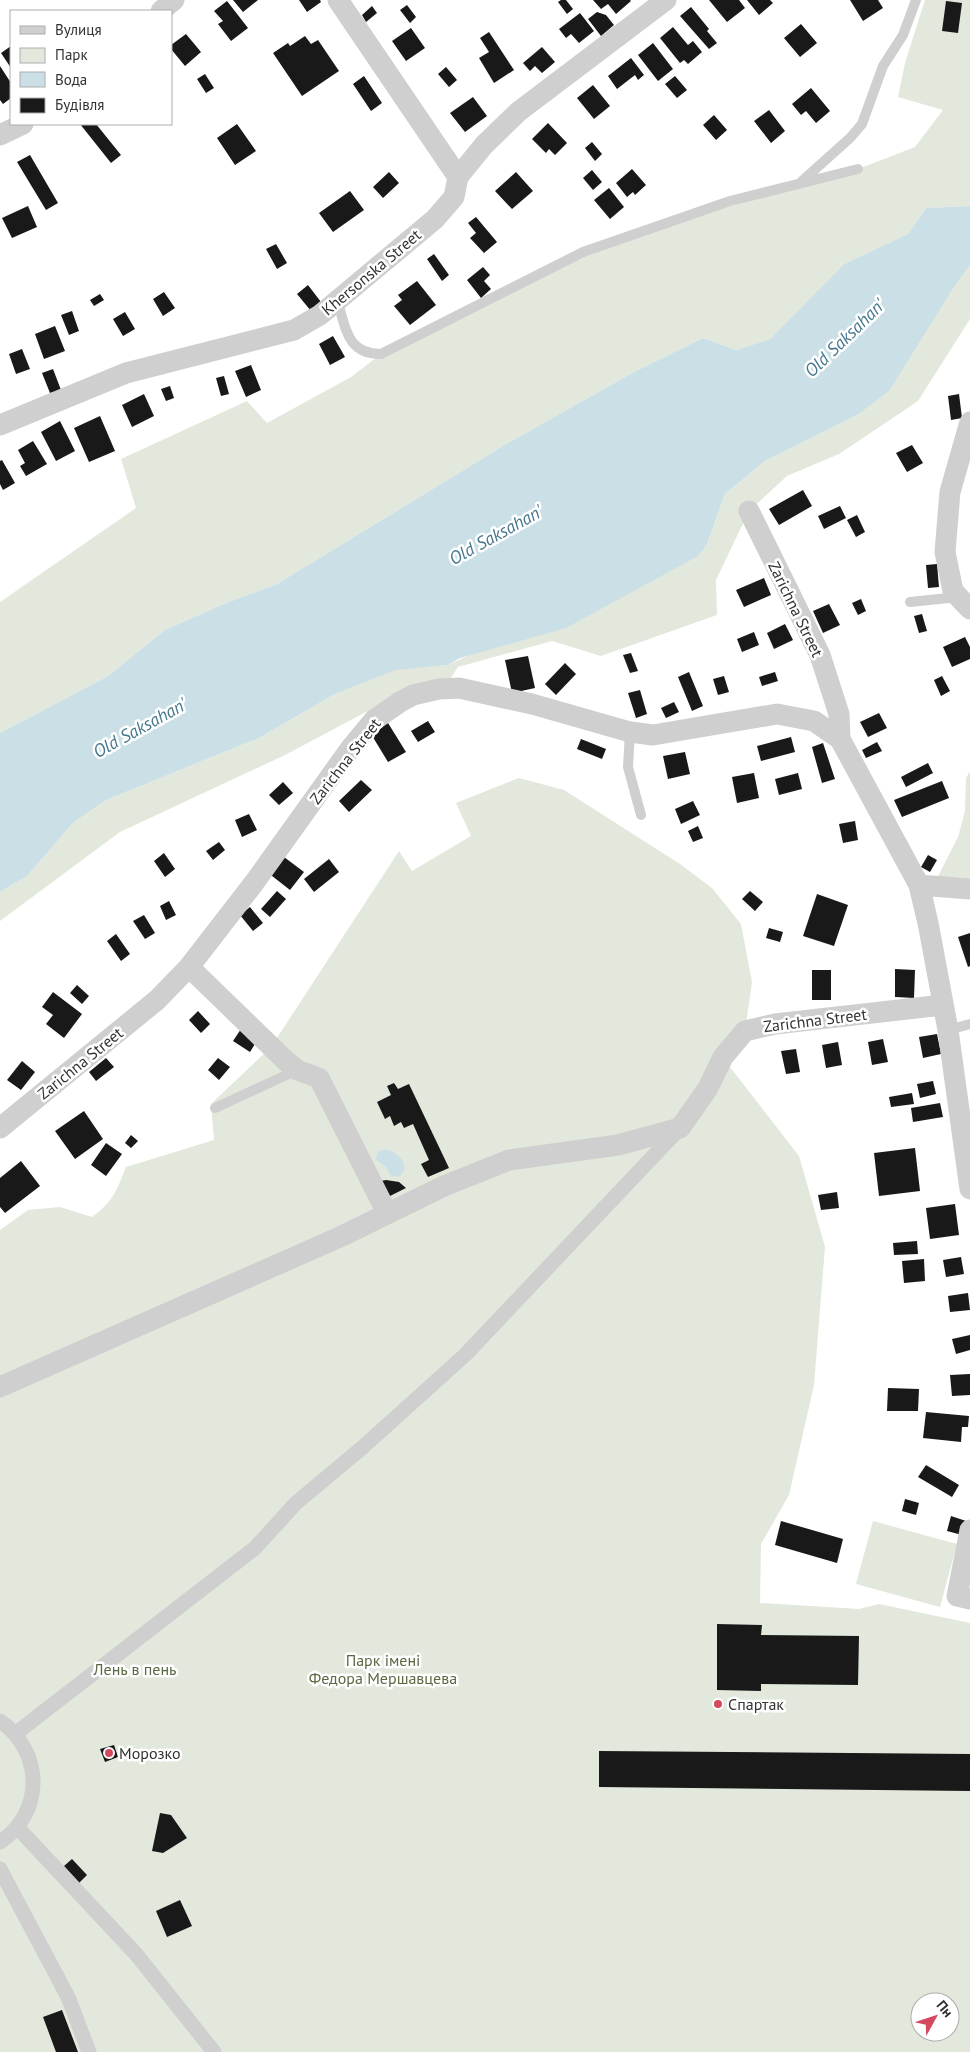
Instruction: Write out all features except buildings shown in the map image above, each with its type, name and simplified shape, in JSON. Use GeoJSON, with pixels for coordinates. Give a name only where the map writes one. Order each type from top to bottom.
{"type":"FeatureCollection","features":[{"type":"Feature","properties":{"kind":"street"},"geometry":{"type":"LineString","coordinates":[[162,10],[174,0]]}},
{"type":"Feature","properties":{"kind":"street"},"geometry":{"type":"LineString","coordinates":[[338,0],[458,178]]}},
{"type":"Feature","properties":{"kind":"street","name":"Khersonska Street"},"geometry":{"type":"LineString","coordinates":[[0,426],[126,373],[178,358],[228,348],[294,330],[320,315],[435,219],[454,197],[458,178],[484,145],[518,112],[666,0]]}},
{"type":"Feature","properties":{"kind":"street"},"geometry":{"type":"LineString","coordinates":[[0,135],[21,125]]}},
{"type":"Feature","properties":{"kind":"street"},"geometry":{"type":"LineString","coordinates":[[964,603],[950,585],[945,552],[950,492],[970,422]]}},
{"type":"Feature","properties":{"kind":"street","name":"Zarichna Street"},"geometry":{"type":"LineString","coordinates":[[749,511],[820,655],[839,714],[840,739],[919,885],[928,922],[948,1030],[970,1189]]}},
{"type":"Feature","properties":{"kind":"street","name":"Zarichna Street"},"geometry":{"type":"LineString","coordinates":[[0,1128],[157,1000],[189,967],[260,875],[350,749],[374,720],[413,695],[433,690],[459,688],[532,704],[630,732],[653,735],[777,714],[814,721],[840,739]]}},
{"type":"Feature","properties":{"kind":"street"},"geometry":{"type":"LineString","coordinates":[[919,885],[970,889]]}},
{"type":"Feature","properties":{"kind":"street"},"geometry":{"type":"LineString","coordinates":[[189,967],[298,1070],[320,1078],[387,1213]]}},
{"type":"Feature","properties":{"kind":"street","name":"Zarichna Street"},"geometry":{"type":"LineString","coordinates":[[680,1128],[708,1088],[722,1058],[745,1031],[775,1024],[943,1005]]}},
{"type":"Feature","properties":{"kind":"street"},"geometry":{"type":"LineString","coordinates":[[0,1387],[342,1236],[444,1186],[509,1160],[618,1145],[680,1128]]}},
{"type":"Feature","properties":{"kind":"street"},"geometry":{"type":"LineString","coordinates":[[16,1734],[255,1548],[296,1503],[363,1447],[466,1354],[680,1128]]}},
{"type":"Feature","properties":{"kind":"street"},"geometry":{"type":"LineString","coordinates":[[970,1530],[957,1596],[970,1599]]}},
{"type":"Feature","properties":{"kind":"street"},"geometry":{"type":"LineString","coordinates":[[0,1720],[16,1734],[27,1751],[34,1778],[31,1800],[23,1819],[0,1842]]}},
{"type":"Feature","properties":{"kind":"street"},"geometry":{"type":"LineString","coordinates":[[17,1827],[136,1954],[214,2052]]}},
{"type":"Feature","properties":{"kind":"street"},"geometry":{"type":"LineString","coordinates":[[0,1869],[68,1997],[89,2052]]}},
{"type":"Feature","properties":{"kind":"lane"},"geometry":{"type":"LineString","coordinates":[[800,182],[850,138],[862,124],[883,66],[903,35],[916,0]]}},
{"type":"Feature","properties":{"kind":"lane"},"geometry":{"type":"LineString","coordinates":[[337,300],[345,330],[356,346],[370,354],[381,354],[583,252],[730,201],[858,169]]}},
{"type":"Feature","properties":{"kind":"lane"},"geometry":{"type":"LineString","coordinates":[[910,602],[964,603]]}},
{"type":"Feature","properties":{"kind":"lane"},"geometry":{"type":"LineString","coordinates":[[630,732],[628,767],[641,816]]}},
{"type":"Feature","properties":{"kind":"lane"},"geometry":{"type":"LineString","coordinates":[[948,1030],[970,1024]]}},
{"type":"Feature","properties":{"kind":"lane"},"geometry":{"type":"LineString","coordinates":[[215,1108],[298,1070]]}},
{"type":"Feature","properties":{"kind":"green space"},"geometry":{"type":"Polygon","coordinates":[[[925,0],[970,0],[970,206],[926,208],[908,234],[844,264],[770,339],[736,350],[703,338],[634,372],[508,443],[277,584],[226,603],[165,630],[108,676],[0,733],[0,602],[136,508],[121,459],[247,401],[267,423],[351,377],[381,354],[521,282],[640,232],[858,169],[915,147],[943,110],[898,97],[905,63],[925,0]]]}},
{"type":"Feature","properties":{"kind":"green space"},"geometry":{"type":"Polygon","coordinates":[[[970,265],[970,319],[918,401],[839,454],[787,476],[749,511],[716,580],[717,615],[601,656],[552,641],[458,667],[442,691],[383,703],[285,755],[120,832],[0,921],[0,892],[27,876],[73,823],[106,800],[259,738],[335,694],[395,669],[448,665],[707,544],[725,494],[765,461],[857,415],[970,265]]]}},
{"type":"Feature","properties":{"kind":"green space"},"geometry":{"type":"Polygon","coordinates":[[[970,771],[970,889],[933,886],[958,837],[965,811],[966,778],[970,771]]]}},
{"type":"Feature","properties":{"kind":"green space","name":"Парк імені Федора Мершавцева"},"geometry":{"type":"Polygon","coordinates":[[[519,778],[564,790],[680,864],[712,888],[741,924],[752,982],[745,1031],[723,1058],[799,1156],[825,1247],[814,1385],[789,1495],[761,1544],[760,1603],[859,1609],[879,1604],[970,1623],[970,2052],[0,2052],[0,1230],[28,1210],[60,1207],[92,1217],[110,1201],[126,1167],[214,1140],[211,1104],[271,1047],[399,851],[412,871],[471,836],[456,803],[519,778]]]}},
{"type":"Feature","properties":{"kind":"green space"},"geometry":{"type":"Polygon","coordinates":[[[873,1521],[957,1544],[940,1607],[856,1584],[873,1521]]]}},
{"type":"Feature","properties":{"kind":"water","name":"Old Saksahan'"},"geometry":{"type":"Polygon","coordinates":[[[970,206],[970,265],[952,290],[889,391],[857,415],[765,461],[725,494],[707,544],[698,556],[566,628],[460,658],[448,665],[395,670],[335,694],[259,738],[106,800],[73,823],[27,876],[0,892],[0,733],[108,676],[165,630],[226,603],[277,584],[508,443],[634,372],[703,338],[736,350],[770,339],[844,264],[908,234],[926,208],[970,206]]]}},
{"type":"Feature","properties":{"kind":"water"},"geometry":{"type":"Polygon","coordinates":[[[386,1149],[399,1157],[404,1164],[403,1173],[399,1177],[390,1175],[386,1167],[375,1159],[379,1151],[386,1149]]]}},
{"type":"Feature","properties":{"kind":"place","name":"Спартак"},"geometry":{"type":"Point","coordinates":[718,1704]}},
{"type":"Feature","properties":{"kind":"place","name":"Морозко"},"geometry":{"type":"Point","coordinates":[109,1753]}},
{"type":"Feature","properties":{"kind":"park label","name":"Лень в пень"},"geometry":{"type":"Point","coordinates":[135,1669]}}]}
